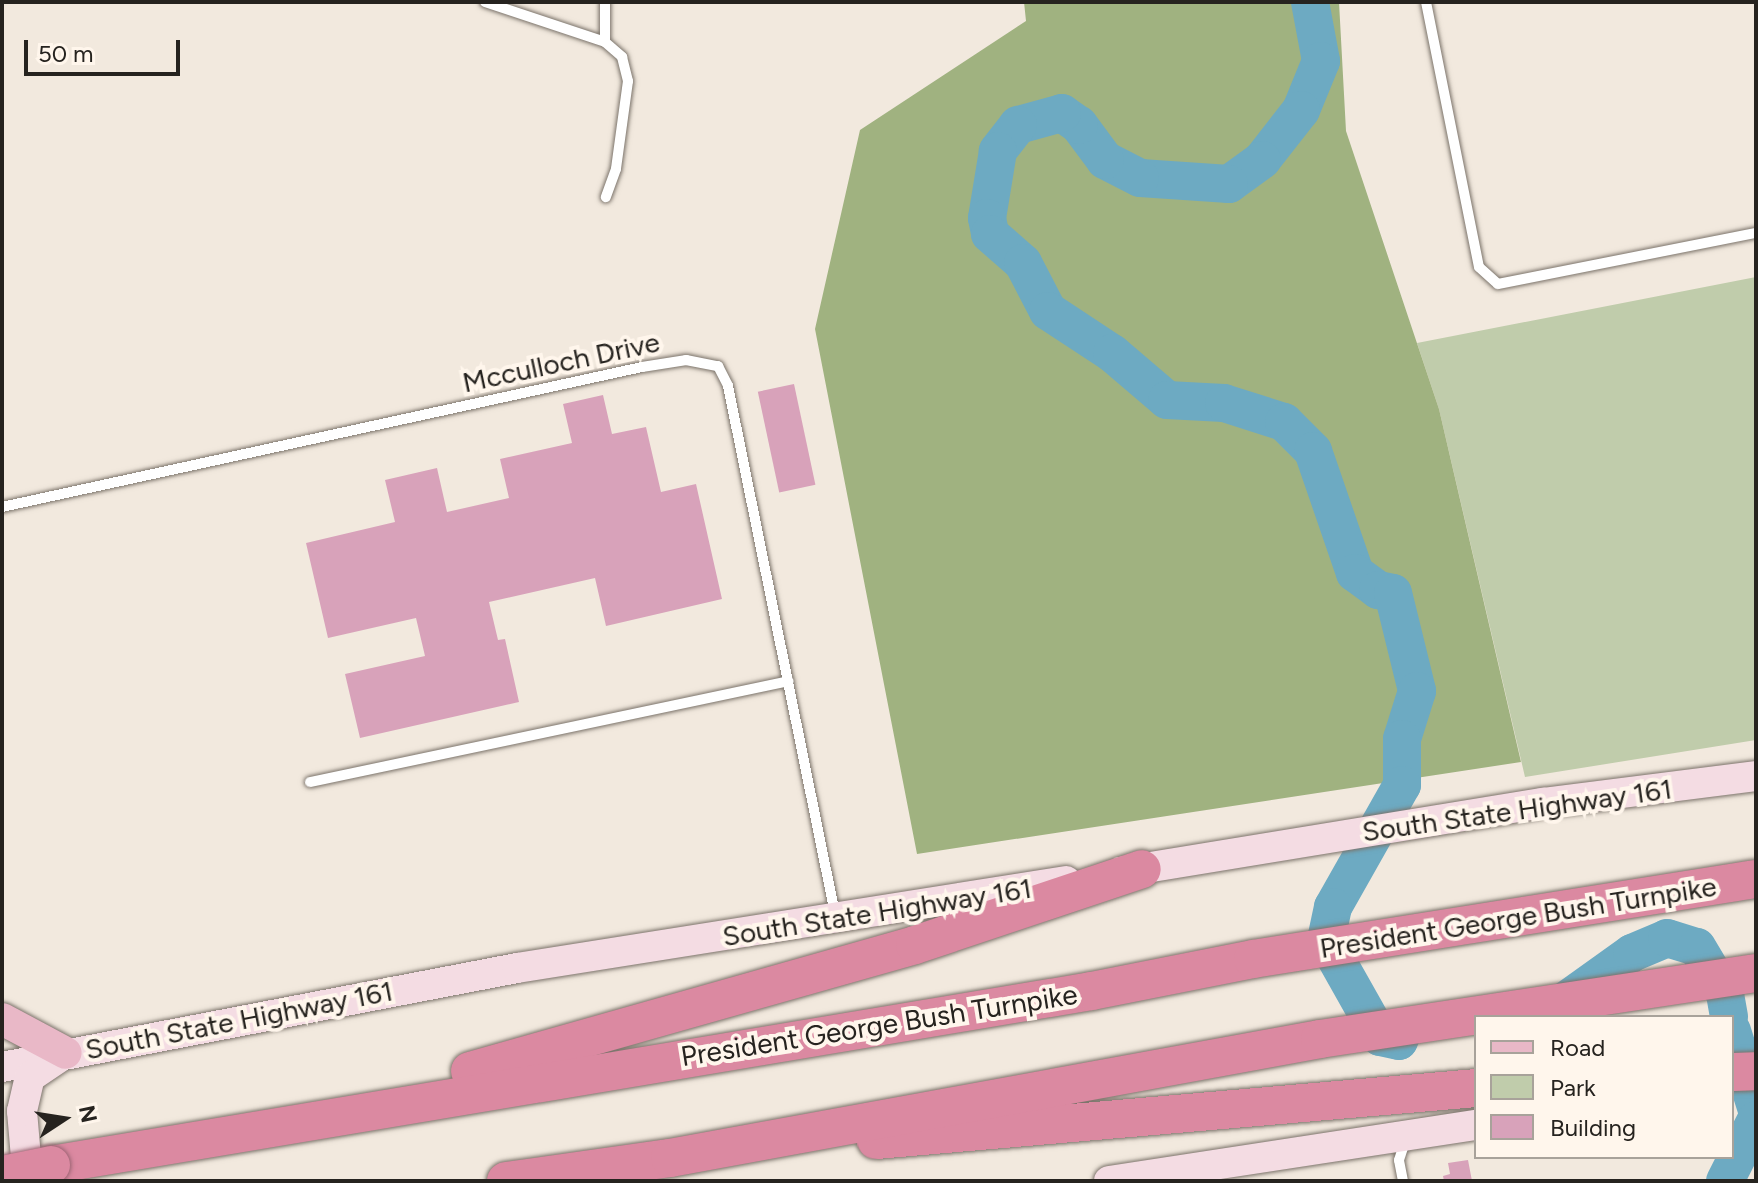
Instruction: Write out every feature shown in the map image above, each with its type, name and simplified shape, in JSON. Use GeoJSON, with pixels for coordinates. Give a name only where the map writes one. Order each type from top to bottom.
{"type":"FeatureCollection","features":[{"type":"Feature","properties":{"kind":"highway"},"geometry":{"type":"LineString","coordinates":[[338,1114],[494,1064],[915,945],[1142,869]]}},
{"type":"Feature","properties":{"kind":"highway","name":"President George Bush Turnpike"},"geometry":{"type":"LineString","coordinates":[[2,1175],[40,1173],[338,1114],[1092,991],[1253,959],[1756,879]]}},
{"type":"Feature","properties":{"kind":"highway"},"geometry":{"type":"LineString","coordinates":[[1479,1015],[1756,973]]}},
{"type":"Feature","properties":{"kind":"highway"},"geometry":{"type":"LineString","coordinates":[[506,1181],[670,1158],[1320,1039],[1474,1016]]}},
{"type":"Feature","properties":{"kind":"highway"},"geometry":{"type":"LineString","coordinates":[[1734,1072],[1756,1071]]}},
{"type":"Feature","properties":{"kind":"highway"},"geometry":{"type":"LineString","coordinates":[[670,1158],[1474,1088]]}},
{"type":"Feature","properties":{"kind":"main road","name":"South State Highway 161"},"geometry":{"type":"LineString","coordinates":[[2,1067],[517,968],[836,920],[1543,803],[1756,776]]}},
{"type":"Feature","properties":{"kind":"main road"},"geometry":{"type":"LineString","coordinates":[[2,1019],[66,1053],[30,1077],[22,1111],[40,1173]]}},
{"type":"Feature","properties":{"kind":"main road"},"geometry":{"type":"LineString","coordinates":[[1734,1083],[1756,1079]]}},
{"type":"Feature","properties":{"kind":"main road"},"geometry":{"type":"LineString","coordinates":[[1120,1180],[1474,1125]]}},
{"type":"Feature","properties":{"kind":"lane"},"geometry":{"type":"LineString","coordinates":[[485,2],[605,42],[622,57],[628,81],[616,169],[606,197]]}},
{"type":"Feature","properties":{"kind":"lane"},"geometry":{"type":"LineString","coordinates":[[605,2],[605,42]]}},
{"type":"Feature","properties":{"kind":"lane"},"geometry":{"type":"LineString","coordinates":[[1426,2],[1479,267],[1498,284],[1756,233]]}},
{"type":"Feature","properties":{"kind":"lane","name":"Mcculloch Drive"},"geometry":{"type":"LineString","coordinates":[[2,507],[642,367],[686,360],[718,366],[728,386],[836,920]]}},
{"type":"Feature","properties":{"kind":"lane"},"geometry":{"type":"LineString","coordinates":[[310,782],[788,681]]}},
{"type":"Feature","properties":{"kind":"lane"},"geometry":{"type":"LineString","coordinates":[[1403,1181],[1399,1160],[1406,1137]]}},
{"type":"Feature","properties":{"kind":"green space"},"geometry":{"type":"Polygon","coordinates":[[[1024,2],[1339,2],[1346,131],[1439,409],[1521,762],[917,854],[815,329],[860,130],[1026,21],[1024,2]]]}},
{"type":"Feature","properties":{"kind":"green space"},"geometry":{"type":"Polygon","coordinates":[[[1756,277],[1756,740],[1525,777],[1439,409],[1417,343],[1756,277]]]}},
{"type":"Feature","properties":{"kind":"building"},"geometry":{"type":"Polygon","coordinates":[[[794,384],[815,485],[779,492],[758,392],[794,384]]]}},
{"type":"Feature","properties":{"kind":"building"},"geometry":{"type":"Polygon","coordinates":[[[603,395],[612,434],[646,427],[661,492],[696,484],[722,599],[606,626],[595,578],[489,602],[498,640],[505,639],[519,702],[360,738],[345,674],[425,656],[416,618],[328,638],[306,543],[395,522],[385,480],[437,468],[447,512],[509,498],[500,459],[572,443],[563,404],[603,395]]]}},
{"type":"Feature","properties":{"kind":"building"},"geometry":{"type":"Polygon","coordinates":[[[1468,1160],[1472,1181],[1444,1181],[1443,1176],[1450,1174],[1448,1163],[1468,1160]]]}},
{"type":"Feature","properties":{"kind":"waterway"},"geometry":{"type":"LineString","coordinates":[[1310,2],[1321,61],[1301,110],[1262,160],[1229,184],[1140,178],[1105,160],[1079,125],[1062,113],[1018,125],[998,151],[987,218],[990,234],[1023,263],[1048,311],[1112,353],[1167,400],[1224,403],[1284,422],[1313,451],[1355,573],[1378,590],[1393,593],[1417,691],[1402,739],[1402,785],[1333,907],[1326,941],[1380,1037],[1399,1041],[1401,1036]]}},
{"type":"Feature","properties":{"kind":"waterway"},"geometry":{"type":"LineString","coordinates":[[1558,1006],[1632,953],[1667,938],[1697,947],[1725,994],[1729,1015]]}},
{"type":"Feature","properties":{"kind":"waterway"},"geometry":{"type":"LineString","coordinates":[[1734,1037],[1756,1107]]}},
{"type":"Feature","properties":{"kind":"waterway"},"geometry":{"type":"LineString","coordinates":[[1725,1181],[1756,1120]]}}]}
